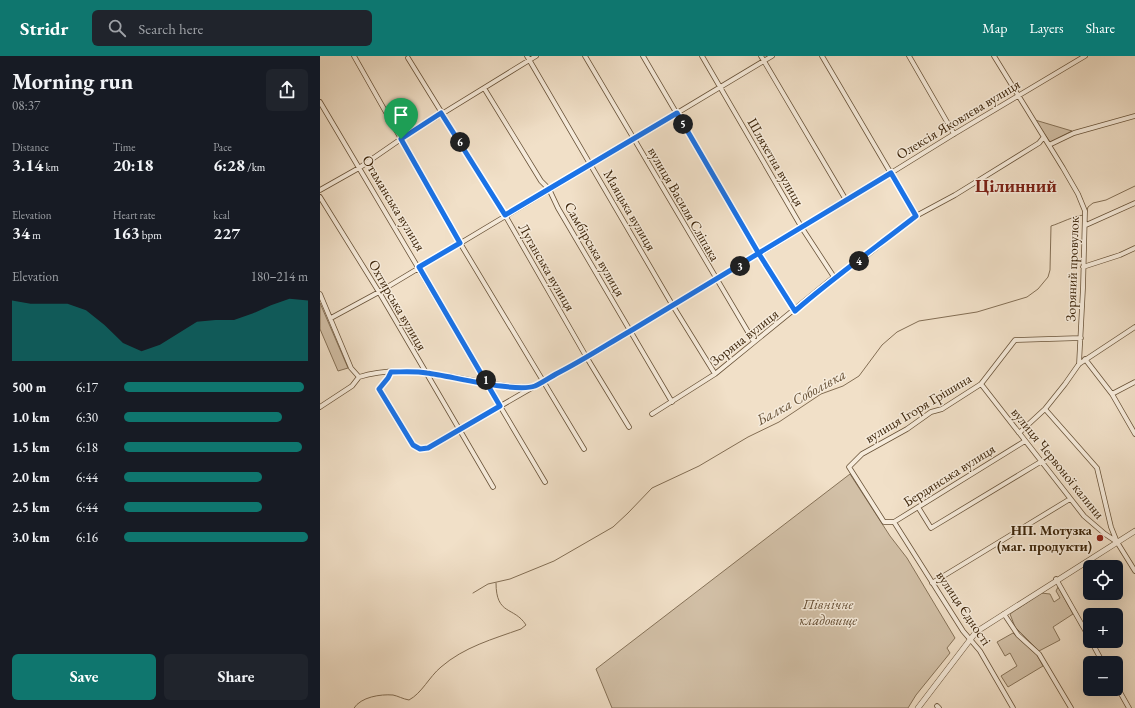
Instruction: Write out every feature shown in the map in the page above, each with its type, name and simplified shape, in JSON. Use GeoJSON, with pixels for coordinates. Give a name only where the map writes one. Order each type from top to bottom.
{"type":"FeatureCollection","features":[{"type":"Feature","properties":{"kind":"street"},"geometry":{"type":"LineString","coordinates":[[354,56],[460,243],[584,449]]}},
{"type":"Feature","properties":{"kind":"street"},"geometry":{"type":"LineString","coordinates":[[320,190],[359,168],[401,139],[441,113],[484,88],[528,58],[536,56]]}},
{"type":"Feature","properties":{"kind":"street","name":"вулиця Василя Сліпака"},"geometry":{"type":"LineString","coordinates":[[585,56],[754,342]]}},
{"type":"Feature","properties":{"kind":"street"},"geometry":{"type":"LineString","coordinates":[[643,56],[759,254],[795,311]]}},
{"type":"Feature","properties":{"kind":"street","name":"Шляхетна вулиця"},"geometry":{"type":"LineString","coordinates":[[702,56],[802,228],[834,277]]}},
{"type":"Feature","properties":{"kind":"street"},"geometry":{"type":"LineString","coordinates":[[761,56],[846,200]]}},
{"type":"Feature","properties":{"kind":"street"},"geometry":{"type":"LineString","coordinates":[[331,318],[379,292],[772,56]]}},
{"type":"Feature","properties":{"kind":"street"},"geometry":{"type":"LineString","coordinates":[[822,56],[916,216]]}},
{"type":"Feature","properties":{"kind":"street"},"geometry":{"type":"LineString","coordinates":[[909,56],[954,134]]}},
{"type":"Feature","properties":{"kind":"street","name":"Зоряний провулок"},"geometry":{"type":"LineString","coordinates":[[994,56],[1078,194],[1085,211],[1086,225],[1081,338],[1078,364]]}},
{"type":"Feature","properties":{"kind":"street","name":"Олексія Яковлєва вулиця"},"geometry":{"type":"LineString","coordinates":[[391,372],[379,389],[413,445],[416,448],[425,449],[587,358],[954,134],[1085,56]]}},
{"type":"Feature","properties":{"kind":"street","name":"Луганська вулиця"},"geometry":{"type":"LineString","coordinates":[[408,58],[505,215],[587,358],[629,426]]}},
{"type":"Feature","properties":{"kind":"street","name":"Маяцька вулиця"},"geometry":{"type":"LineString","coordinates":[[528,58],[673,306],[715,374]]}},
{"type":"Feature","properties":{"kind":"street","name":"Самбірська вулиця"},"geometry":{"type":"LineString","coordinates":[[484,88],[541,181],[549,189],[558,208],[672,402]]}},
{"type":"Feature","properties":{"kind":"street","name":"Отаманська вулиця"},"geometry":{"type":"LineString","coordinates":[[320,102],[545,482]]}},
{"type":"Feature","properties":{"kind":"street"},"geometry":{"type":"LineString","coordinates":[[1049,145],[1074,133],[1135,116]]}},
{"type":"Feature","properties":{"kind":"street","name":"Зоряна вулиця"},"geometry":{"type":"LineString","coordinates":[[652,414],[715,374],[795,311],[834,277],[856,264],[916,216],[976,183],[1039,143],[1043,138]]}},
{"type":"Feature","properties":{"kind":"street","name":"Охтирська вулиця"},"geometry":{"type":"LineString","coordinates":[[320,197],[379,292],[493,487]]}},
{"type":"Feature","properties":{"kind":"street"},"geometry":{"type":"LineString","coordinates":[[1086,225],[1135,203]]}},
{"type":"Feature","properties":{"kind":"street"},"geometry":{"type":"LineString","coordinates":[[1083,267],[1120,255],[1135,248]]}},
{"type":"Feature","properties":{"kind":"street"},"geometry":{"type":"LineString","coordinates":[[320,294],[351,368],[359,377]]}},
{"type":"Feature","properties":{"kind":"street"},"geometry":{"type":"LineString","coordinates":[[1019,433],[1045,409],[1065,384],[1078,364],[1135,327]]}},
{"type":"Feature","properties":{"kind":"street","name":"вулиця Ігоря Грішина"},"geometry":{"type":"LineString","coordinates":[[884,522],[849,467],[862,454],[906,429],[931,412],[942,410],[981,384],[1015,340],[1081,338]]}},
{"type":"Feature","properties":{"kind":"street"},"geometry":{"type":"LineString","coordinates":[[1085,359],[1112,394],[1135,434]]}},
{"type":"Feature","properties":{"kind":"street"},"geometry":{"type":"LineString","coordinates":[[320,407],[352,386],[359,377],[391,372],[425,373],[522,388],[535,386]]}},
{"type":"Feature","properties":{"kind":"street"},"geometry":{"type":"LineString","coordinates":[[1112,394],[1135,382]]}},
{"type":"Feature","properties":{"kind":"street","name":"вулиця Червоної калини"},"geometry":{"type":"LineString","coordinates":[[981,384],[1070,499],[1093,526],[1117,542],[1135,571]]}},
{"type":"Feature","properties":{"kind":"street"},"geometry":{"type":"LineString","coordinates":[[1045,409],[1097,468],[1111,528],[1117,542]]}},
{"type":"Feature","properties":{"kind":"street","name":"Бердянська вулиця"},"geometry":{"type":"LineString","coordinates":[[884,522],[894,522],[1025,441]]}},
{"type":"Feature","properties":{"kind":"street"},"geometry":{"type":"LineString","coordinates":[[918,508],[931,528],[1042,461]]}},
{"type":"Feature","properties":{"kind":"street"},"geometry":{"type":"LineString","coordinates":[[932,583],[1070,499]]}},
{"type":"Feature","properties":{"kind":"street","name":"вулиця Єдності"},"geometry":{"type":"LineString","coordinates":[[894,522],[963,631],[980,651],[1013,708]]}},
{"type":"Feature","properties":{"kind":"street"},"geometry":{"type":"LineString","coordinates":[[918,708],[970,638],[985,625],[1056,579],[1135,531]]}},
{"type":"Feature","properties":{"kind":"street"},"geometry":{"type":"LineString","coordinates":[[1056,579],[1083,626]]}},
{"type":"Feature","properties":{"kind":"street"},"geometry":{"type":"LineString","coordinates":[[1004,614],[1018,635],[1039,654],[1071,708]]}},
{"type":"Feature","properties":{"kind":"street"},"geometry":{"type":"LineString","coordinates":[[1122,696],[1129,708]]}},
{"type":"Feature","properties":{"kind":"green space"},"geometry":{"type":"Polygon","coordinates":[[[1035,120],[1072,131],[1050,142],[1035,120]]]}},
{"type":"Feature","properties":{"kind":"green space"},"geometry":{"type":"Polygon","coordinates":[[[320,303],[348,368],[338,371],[320,329],[320,303]]]}},
{"type":"Feature","properties":{"kind":"green space","name":"Північне кладовище"},"geometry":{"type":"Polygon","coordinates":[[[850,474],[890,536],[907,558],[955,638],[947,648],[950,653],[916,695],[908,708],[612,708],[596,669],[850,474]]]}},
{"type":"Feature","properties":{"kind":"green space"},"geometry":{"type":"Polygon","coordinates":[[[1058,587],[1073,614],[1053,627],[1060,640],[1039,651],[1015,627],[1010,614],[1041,593],[1050,594],[1054,602],[1060,598],[1056,591],[1058,587]]]}},
{"type":"Feature","properties":{"kind":"green space"},"geometry":{"type":"Polygon","coordinates":[[[1013,633],[1037,655],[1043,666],[1008,687],[1001,676],[1017,666],[1010,653],[1005,656],[997,642],[1013,633]]]}},
{"type":"Feature","properties":{"kind":"waterway","name":"Балка Соболівка"},"geometry":{"type":"LineString","coordinates":[[1086,214],[1088,207],[1093,203],[1106,200],[1135,186]]}},
{"type":"Feature","properties":{"kind":"waterway","name":"Балка Соболівка"},"geometry":{"type":"LineString","coordinates":[[473,593],[488,584],[510,579],[554,561],[613,527],[652,488],[699,466],[748,437],[779,422],[821,394],[843,386],[859,376],[882,345],[897,332],[919,321],[977,312],[1027,297],[1038,289],[1048,277],[1050,270],[1051,226],[1071,218],[1084,215]]}},
{"type":"Feature","properties":{"kind":"waterway","name":"Балка Соболівка"},"geometry":{"type":"LineString","coordinates":[[354,708],[361,701],[382,695],[393,695],[409,700],[418,693],[441,667],[459,654],[489,640],[521,629],[526,625],[516,615],[502,606],[497,594],[496,583]]}},
{"type":"Feature","properties":{"kind":"place","name":"НП. Мотузка (маг. продукти)"},"geometry":{"type":"Point","coordinates":[1100,538]}},
{"type":"Feature","properties":{"kind":"district","name":"Цілинний"},"geometry":{"type":"Point","coordinates":[1016,186]}},
{"type":"Feature","properties":{"kind":"route"},"geometry":{"type":"LineString","coordinates":[[401,139],[441,113],[505,215],[677,113],[759,254],[795,311],[834,277],[856,264],[916,216],[891,173],[802,228],[759,254],[673,306],[630,331],[587,358],[535,386],[522,388],[503,386],[487,383],[425,373],[391,372],[384,384],[379,389],[413,445],[420,449],[428,448],[500,406],[487,383],[419,267],[460,243],[401,139]]}}]}
